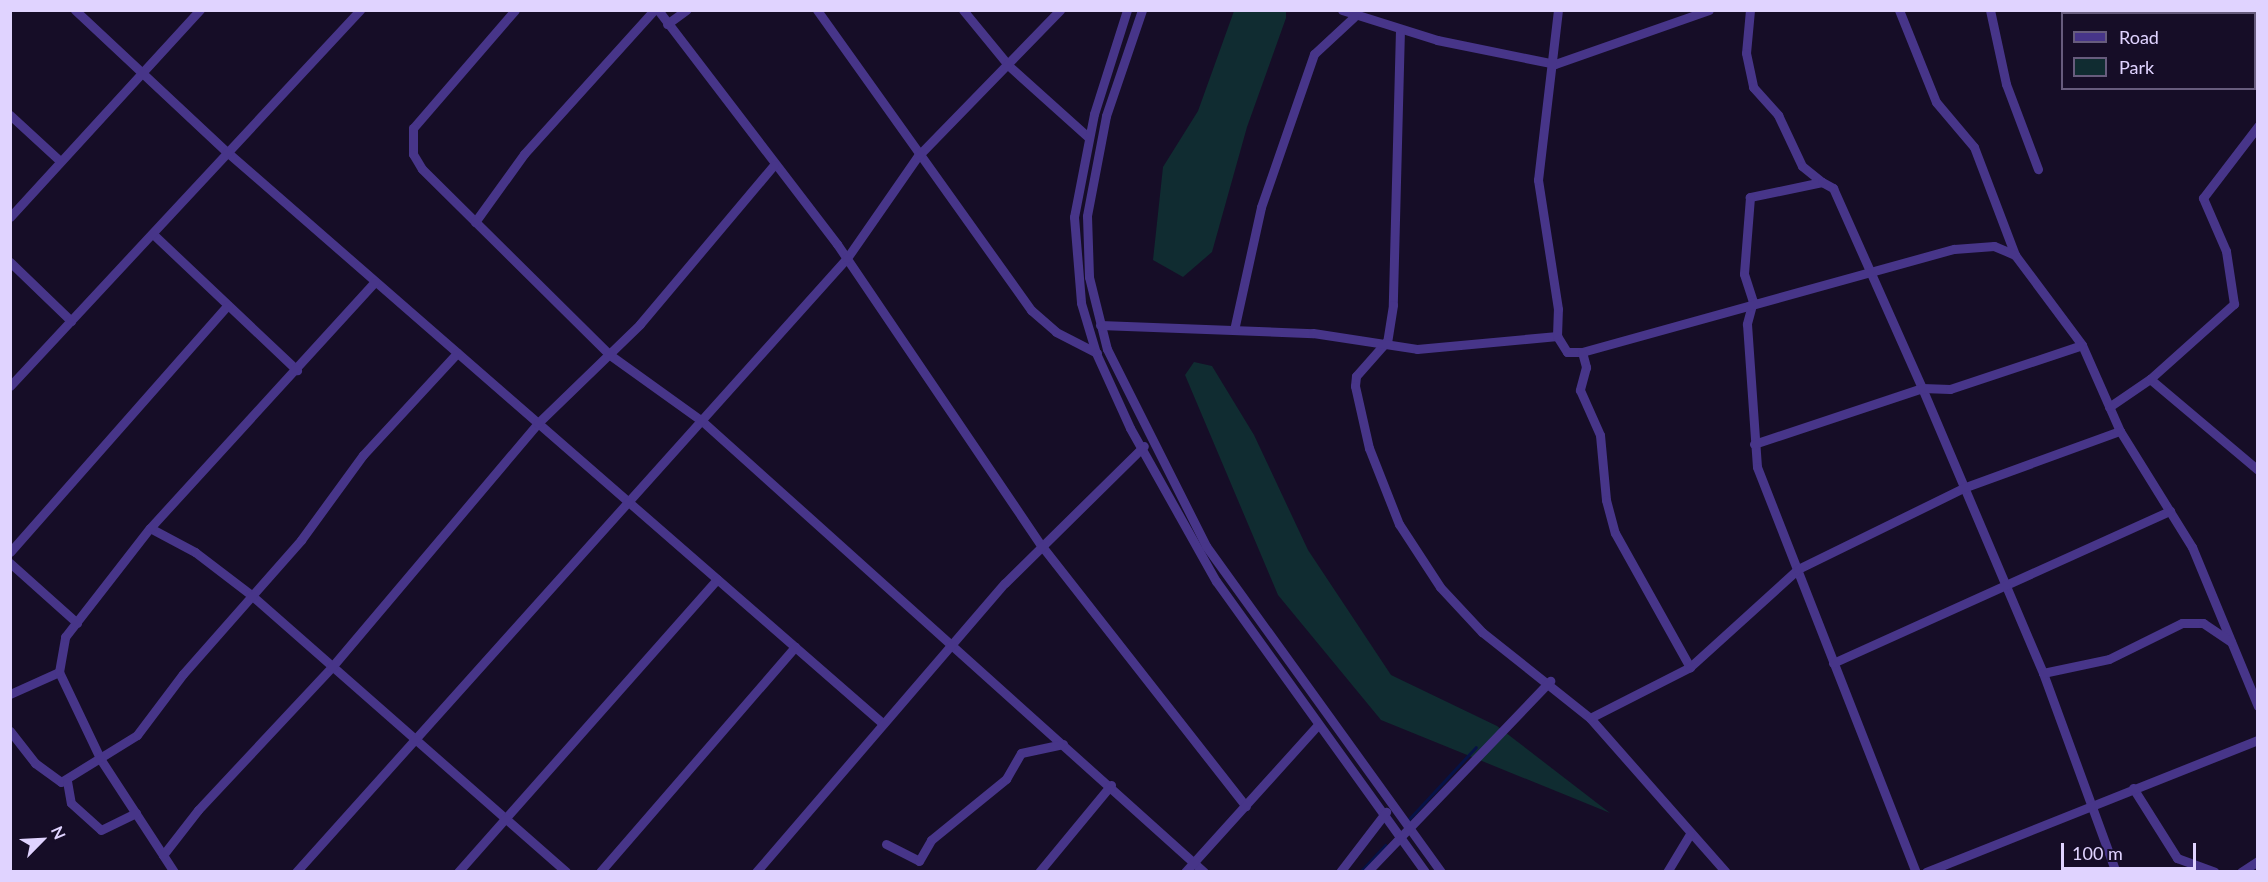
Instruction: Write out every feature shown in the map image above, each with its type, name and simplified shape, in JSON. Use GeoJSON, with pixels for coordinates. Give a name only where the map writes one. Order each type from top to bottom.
{"type":"FeatureCollection","features":[{"type":"Feature","properties":{"kind":"street"},"geometry":{"type":"LineString","coordinates":[[75,10],[226,152],[881,722]]}},
{"type":"Feature","properties":{"kind":"street"},"geometry":{"type":"LineString","coordinates":[[10,218],[200,10]]}},
{"type":"Feature","properties":{"kind":"street"},"geometry":{"type":"LineString","coordinates":[[10,386],[154,235],[226,152],[360,10]]}},
{"type":"Feature","properties":{"kind":"street"},"geometry":{"type":"LineString","coordinates":[[515,10],[413,128],[411,139],[422,169],[610,355],[702,421],[949,646],[1111,785],[1204,872]]}},
{"type":"Feature","properties":{"kind":"street"},"geometry":{"type":"LineString","coordinates":[[475,222],[524,154],[656,10],[847,258],[1041,545],[1246,806]]}},
{"type":"Feature","properties":{"kind":"street"},"geometry":{"type":"LineString","coordinates":[[667,24],[686,10]]}},
{"type":"Feature","properties":{"kind":"street"},"geometry":{"type":"LineString","coordinates":[[817,10],[918,156],[1031,310],[1056,332],[1096,353],[1107,349]]}},
{"type":"Feature","properties":{"kind":"street"},"geometry":{"type":"LineString","coordinates":[[963,10],[1009,66],[1088,137]]}},
{"type":"Feature","properties":{"kind":"street"},"geometry":{"type":"LineString","coordinates":[[296,872],[630,504],[847,258],[918,156],[1009,66],[1060,10]]}},
{"type":"Feature","properties":{"kind":"street"},"geometry":{"type":"LineString","coordinates":[[1127,10],[1088,137],[1080,171],[1074,247],[1081,303],[1096,353],[1141,448],[1211,573],[1317,726],[1425,872]]}},
{"type":"Feature","properties":{"kind":"street"},"geometry":{"type":"LineString","coordinates":[[1142,10],[1092,174],[1087,249],[1100,325],[1107,349],[1151,443],[1234,589],[1441,872]]}},
{"type":"Feature","properties":{"kind":"street"},"geometry":{"type":"LineString","coordinates":[[1342,10],[1354,16],[1400,29],[1555,63],[1709,10]]}},
{"type":"Feature","properties":{"kind":"street"},"geometry":{"type":"LineString","coordinates":[[1558,10],[1555,63],[1538,180],[1558,309],[1557,336],[1567,352],[1582,352],[1753,301],[1974,247],[1994,246],[2015,255]]}},
{"type":"Feature","properties":{"kind":"street"},"geometry":{"type":"LineString","coordinates":[[1750,10],[1746,52],[1753,87],[1778,115],[1802,166],[1833,188],[1872,271],[2043,673],[2116,872]]}},
{"type":"Feature","properties":{"kind":"street"},"geometry":{"type":"LineString","coordinates":[[1899,10],[1936,102],[1974,147],[2015,255],[2082,345],[2120,431],[2192,547],[2258,706]]}},
{"type":"Feature","properties":{"kind":"street"},"geometry":{"type":"LineString","coordinates":[[1990,10],[2006,84],[2038,169]]}},
{"type":"Feature","properties":{"kind":"street"},"geometry":{"type":"LineString","coordinates":[[1234,330],[1260,207],[1314,54],[1354,16]]}},
{"type":"Feature","properties":{"kind":"street"},"geometry":{"type":"LineString","coordinates":[[1400,29],[1396,266],[1387,341],[1356,376],[1355,393],[1399,524],[1440,587],[1482,632],[1550,681],[1590,718],[1690,834],[1726,872]]}},
{"type":"Feature","properties":{"kind":"street"},"geometry":{"type":"LineString","coordinates":[[10,115],[60,161]]}},
{"type":"Feature","properties":{"kind":"street"},"geometry":{"type":"LineString","coordinates":[[2109,407],[2150,379],[2234,304],[2226,251],[2203,198],[2258,126]]}},
{"type":"Feature","properties":{"kind":"street"},"geometry":{"type":"LineString","coordinates":[[163,855],[198,810],[331,668],[538,423],[610,355],[774,165]]}},
{"type":"Feature","properties":{"kind":"street"},"geometry":{"type":"LineString","coordinates":[[1822,182],[1750,197],[1744,274],[1753,301],[1747,324],[1754,444],[1833,663],[1916,872]]}},
{"type":"Feature","properties":{"kind":"street"},"geometry":{"type":"LineString","coordinates":[[154,235],[297,370]]}},
{"type":"Feature","properties":{"kind":"street"},"geometry":{"type":"LineString","coordinates":[[10,262],[71,321]]}},
{"type":"Feature","properties":{"kind":"street"},"geometry":{"type":"LineString","coordinates":[[174,872],[100,760],[59,672],[65,637],[150,528],[297,370],[375,282]]}},
{"type":"Feature","properties":{"kind":"street"},"geometry":{"type":"LineString","coordinates":[[10,552],[228,305]]}},
{"type":"Feature","properties":{"kind":"street"},"geometry":{"type":"LineString","coordinates":[[1100,325],[1234,330],[1387,341],[1438,349],[1557,336]]}},
{"type":"Feature","properties":{"kind":"street"},"geometry":{"type":"LineString","coordinates":[[1754,444],[1922,388],[1950,389],[2082,345]]}},
{"type":"Feature","properties":{"kind":"street"},"geometry":{"type":"LineString","coordinates":[[1582,352],[1586,367],[1580,390],[1600,435],[1605,500],[1615,533],[1690,668]]}},
{"type":"Feature","properties":{"kind":"street"},"geometry":{"type":"LineString","coordinates":[[10,732],[54,781],[67,781],[137,735],[250,594],[301,540],[363,455],[458,353]]}},
{"type":"Feature","properties":{"kind":"street"},"geometry":{"type":"LineString","coordinates":[[2150,379],[2258,470]]}},
{"type":"Feature","properties":{"kind":"street"},"geometry":{"type":"LineString","coordinates":[[1590,718],[1690,668],[1798,569],[1963,488],[2120,431]]}},
{"type":"Feature","properties":{"kind":"street"},"geometry":{"type":"LineString","coordinates":[[760,870],[881,722],[1041,545],[1141,448],[1151,443]]}},
{"type":"Feature","properties":{"kind":"street"},"geometry":{"type":"LineString","coordinates":[[1833,663],[2005,588],[2170,512]]}},
{"type":"Feature","properties":{"kind":"street"},"geometry":{"type":"LineString","coordinates":[[150,528],[195,552],[250,594],[331,668],[566,872]]}},
{"type":"Feature","properties":{"kind":"street"},"geometry":{"type":"LineString","coordinates":[[10,563],[77,623]]}},
{"type":"Feature","properties":{"kind":"street"},"geometry":{"type":"LineString","coordinates":[[458,872],[717,579]]}},
{"type":"Feature","properties":{"kind":"street"},"geometry":{"type":"LineString","coordinates":[[2043,673],[2109,659],[2182,622],[2204,623],[2231,642]]}},
{"type":"Feature","properties":{"kind":"street"},"geometry":{"type":"LineString","coordinates":[[600,872],[795,647]]}},
{"type":"Feature","properties":{"kind":"street"},"geometry":{"type":"LineString","coordinates":[[10,694],[59,672]]}},
{"type":"Feature","properties":{"kind":"street"},"geometry":{"type":"LineString","coordinates":[[1367,872],[1550,681]]}},
{"type":"Feature","properties":{"kind":"street"},"geometry":{"type":"LineString","coordinates":[[1185,872],[1317,726]]}},
{"type":"Feature","properties":{"kind":"street"},"geometry":{"type":"LineString","coordinates":[[1926,872],[2258,740]]}},
{"type":"Feature","properties":{"kind":"street"},"geometry":{"type":"LineString","coordinates":[[886,844],[919,861],[931,840],[1006,779],[1021,753],[1063,744]]}},
{"type":"Feature","properties":{"kind":"street"},"geometry":{"type":"LineString","coordinates":[[67,781],[71,803],[101,830],[135,813]]}},
{"type":"Feature","properties":{"kind":"street"},"geometry":{"type":"LineString","coordinates":[[1039,872],[1111,785]]}},
{"type":"Feature","properties":{"kind":"street"},"geometry":{"type":"LineString","coordinates":[[2133,788],[2160,838],[2177,858],[2215,872]]}},
{"type":"Feature","properties":{"kind":"street"},"geometry":{"type":"LineString","coordinates":[[1340,872],[1392,806]]}},
{"type":"Feature","properties":{"kind":"street"},"geometry":{"type":"LineString","coordinates":[[1667,872],[1690,834]]}},
{"type":"Feature","properties":{"kind":"street"},"geometry":{"type":"LineString","coordinates":[[2241,872],[2258,861]]}},
{"type":"Feature","properties":{"kind":"green space"},"geometry":{"type":"Polygon","coordinates":[[[1234,11],[1286,11],[1286,18],[1247,127],[1212,252],[1183,277],[1153,260],[1163,167],[1198,111],[1234,11]]]}},
{"type":"Feature","properties":{"kind":"green space"},"geometry":{"type":"Polygon","coordinates":[[[1194,362],[1212,366],[1254,435],[1308,550],[1391,675],[1497,726],[1610,813],[1381,720],[1278,595],[1185,375],[1194,362]]]}},
{"type":"Feature","properties":{"kind":"waterway"},"geometry":{"type":"LineString","coordinates":[[1409,819],[1476,747]]}},
{"type":"Feature","properties":{"kind":"waterway"},"geometry":{"type":"LineString","coordinates":[[1360,872],[1385,845]]}}]}
